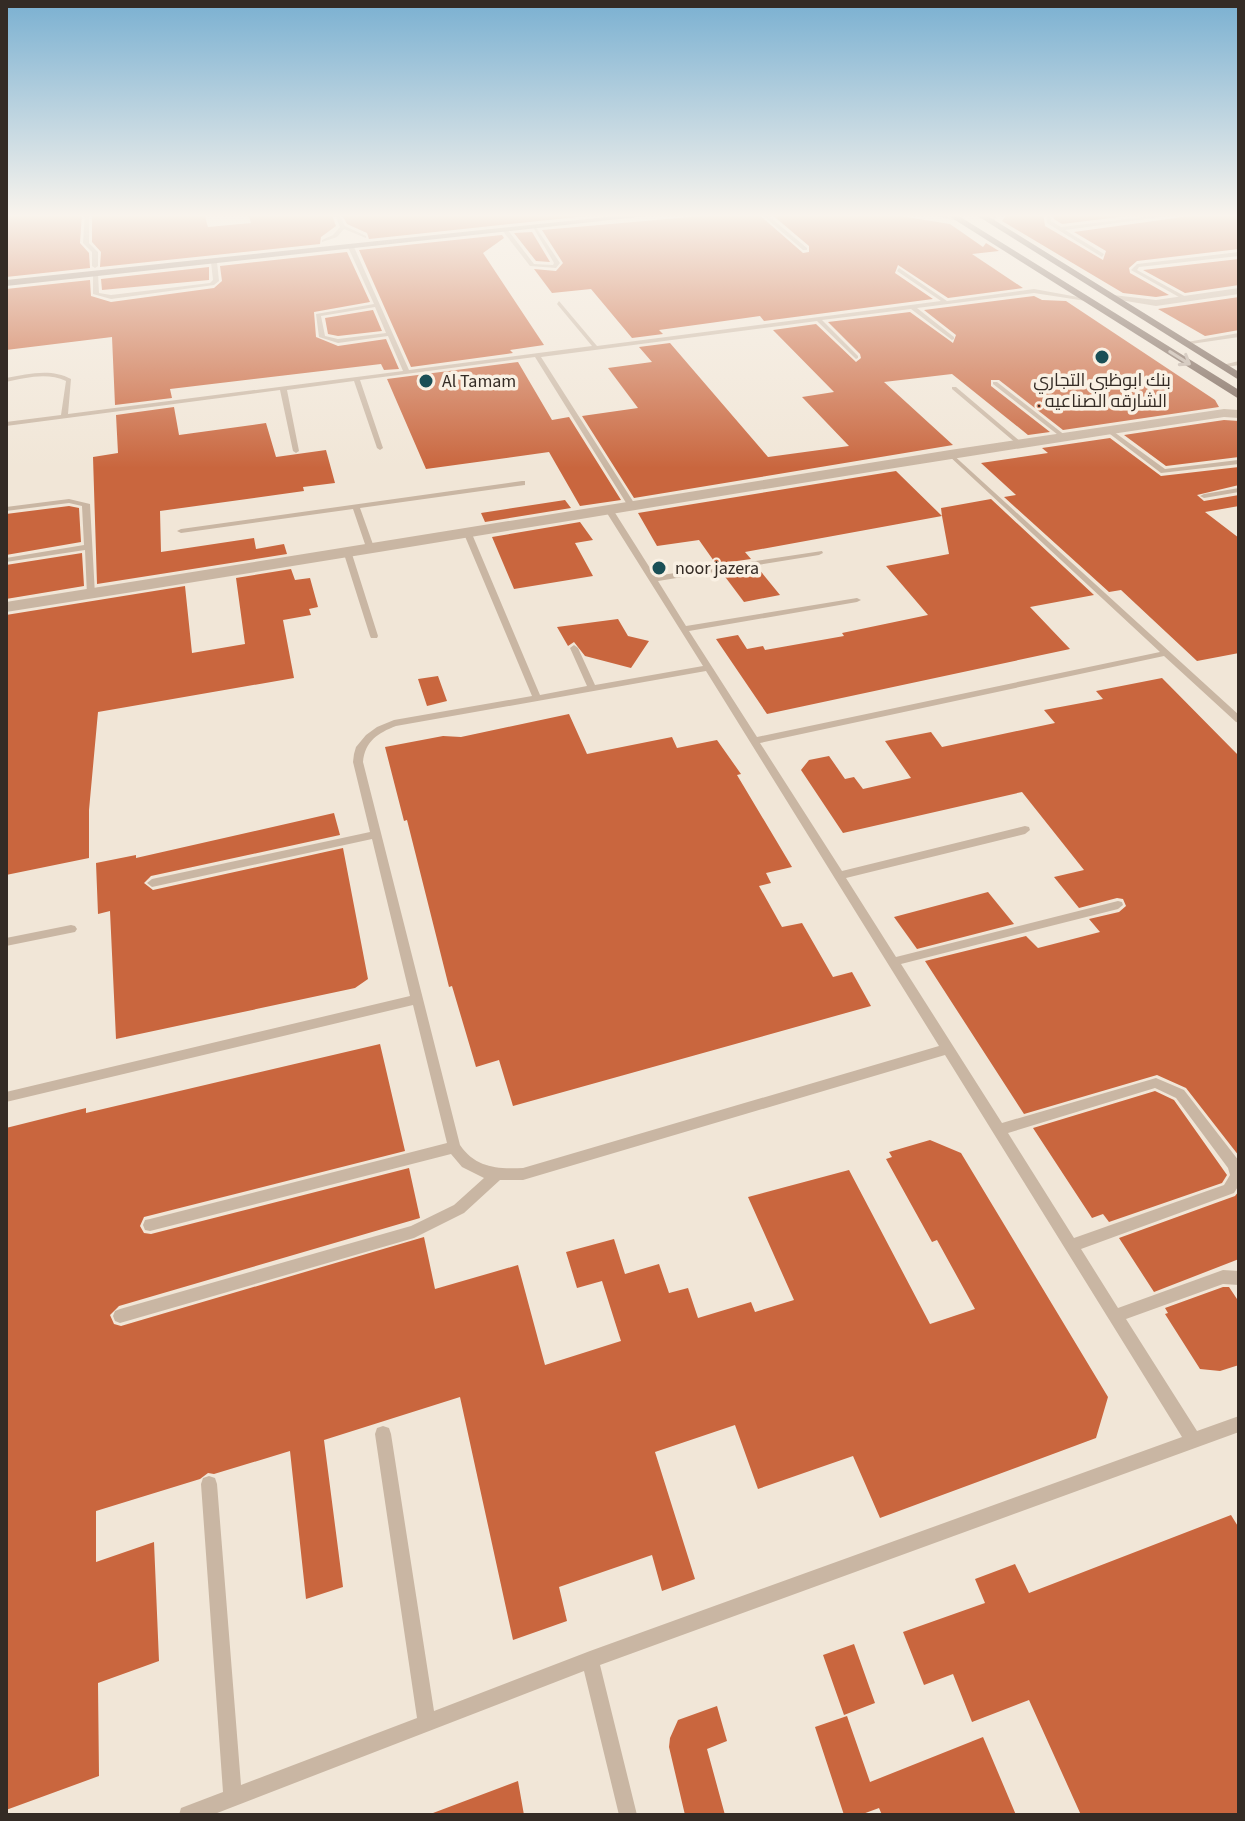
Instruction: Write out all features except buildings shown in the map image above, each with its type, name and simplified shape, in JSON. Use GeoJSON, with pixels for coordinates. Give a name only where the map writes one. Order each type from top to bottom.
{"type":"FeatureCollection","features":[{"type":"Feature","properties":{"kind":"main road"},"geometry":{"type":"LineString","coordinates":[[1113,298],[1239,377]]}},
{"type":"Feature","properties":{"kind":"main road"},"geometry":{"type":"LineString","coordinates":[[1086,299],[1236,393]]}},
{"type":"Feature","properties":{"kind":"street"},"geometry":{"type":"LineString","coordinates":[[1113,298],[1156,303],[1193,298]]}},
{"type":"Feature","properties":{"kind":"street"},"geometry":{"type":"LineString","coordinates":[[1144,318],[1156,303]]}},
{"type":"Feature","properties":{"kind":"street"},"geometry":{"type":"LineString","coordinates":[[1224,413],[1236,393]]}},
{"type":"Feature","properties":{"kind":"street"},"geometry":{"type":"LineString","coordinates":[[6,607],[1019,443],[1224,413],[1239,414]]}},
{"type":"Feature","properties":{"kind":"lane"},"geometry":{"type":"LineString","coordinates":[[374,298],[407,372]]}},
{"type":"Feature","properties":{"kind":"lane"},"geometry":{"type":"LineString","coordinates":[[940,298],[947,303]]}},
{"type":"Feature","properties":{"kind":"lane"},"geometry":{"type":"LineString","coordinates":[[6,424],[983,298]]}},
{"type":"Feature","properties":{"kind":"lane"},"geometry":{"type":"LineString","coordinates":[[1079,298],[1086,299]]}},
{"type":"Feature","properties":{"kind":"lane"},"geometry":{"type":"LineString","coordinates":[[559,303],[596,348]]}},
{"type":"Feature","properties":{"kind":"lane"},"geometry":{"type":"LineString","coordinates":[[377,305],[318,315],[322,337],[338,341],[390,334]]}},
{"type":"Feature","properties":{"kind":"lane"},"geometry":{"type":"LineString","coordinates":[[912,307],[952,338]]}},
{"type":"Feature","properties":{"kind":"lane"},"geometry":{"type":"LineString","coordinates":[[818,319],[856,357]]}},
{"type":"Feature","properties":{"kind":"lane"},"geometry":{"type":"LineString","coordinates":[[1184,343],[1237,337]]}},
{"type":"Feature","properties":{"kind":"lane"},"geometry":{"type":"LineString","coordinates":[[537,355],[632,506]]}},
{"type":"Feature","properties":{"kind":"lane"},"geometry":{"type":"LineString","coordinates":[[1221,366],[1239,363]]}},
{"type":"Feature","properties":{"kind":"lane"},"geometry":{"type":"LineString","coordinates":[[6,380],[54,375],[66,377],[69,380],[64,416]]}},
{"type":"Feature","properties":{"kind":"lane"},"geometry":{"type":"LineString","coordinates":[[356,378],[380,448]]}},
{"type":"Feature","properties":{"kind":"lane"},"geometry":{"type":"LineString","coordinates":[[995,383],[1064,437]]}},
{"type":"Feature","properties":{"kind":"lane"},"geometry":{"type":"LineString","coordinates":[[283,388],[296,451]]}},
{"type":"Feature","properties":{"kind":"lane"},"geometry":{"type":"LineString","coordinates":[[954,388],[1019,443]]}},
{"type":"Feature","properties":{"kind":"lane"},"geometry":{"type":"LineString","coordinates":[[1108,430],[1164,471],[1238,462]]}},
{"type":"Feature","properties":{"kind":"lane"},"geometry":{"type":"LineString","coordinates":[[950,454],[1239,720]]}},
{"type":"Feature","properties":{"kind":"lane"},"geometry":{"type":"LineString","coordinates":[[181,531],[522,483]]}},
{"type":"Feature","properties":{"kind":"lane"},"geometry":{"type":"LineString","coordinates":[[1204,496],[1239,490]]}},
{"type":"Feature","properties":{"kind":"lane"},"geometry":{"type":"LineString","coordinates":[[6,509],[69,501],[84,503],[88,509],[91,595]]}},
{"type":"Feature","properties":{"kind":"lane"},"geometry":{"type":"LineString","coordinates":[[356,507],[371,550]]}},
{"type":"Feature","properties":{"kind":"lane"},"geometry":{"type":"LineString","coordinates":[[609,510],[1194,1441]]}},
{"type":"Feature","properties":{"kind":"lane"},"geometry":{"type":"LineString","coordinates":[[468,534],[537,698]]}},
{"type":"Feature","properties":{"kind":"lane"},"geometry":{"type":"LineString","coordinates":[[6,560],[89,547]]}},
{"type":"Feature","properties":{"kind":"lane"},"geometry":{"type":"LineString","coordinates":[[653,579],[819,553]]}},
{"type":"Feature","properties":{"kind":"lane"},"geometry":{"type":"LineString","coordinates":[[348,554],[374,636]]}},
{"type":"Feature","properties":{"kind":"lane"},"geometry":{"type":"LineString","coordinates":[[684,629],[857,600]]}},
{"type":"Feature","properties":{"kind":"lane"},"geometry":{"type":"LineString","coordinates":[[574,648],[592,688]]}},
{"type":"Feature","properties":{"kind":"lane"},"geometry":{"type":"LineString","coordinates":[[754,741],[1167,653]]}},
{"type":"Feature","properties":{"kind":"lane"},"geometry":{"type":"LineString","coordinates":[[708,668],[394,723],[366,739],[359,750],[358,762],[416,999],[454,1147],[460,1158],[476,1170],[495,1176],[523,1174],[947,1049]]}},
{"type":"Feature","properties":{"kind":"lane"},"geometry":{"type":"LineString","coordinates":[[839,876],[1025,830]]}},
{"type":"Feature","properties":{"kind":"lane"},"geometry":{"type":"LineString","coordinates":[[152,883],[376,834]]}},
{"type":"Feature","properties":{"kind":"lane"},"geometry":{"type":"LineString","coordinates":[[893,962],[1118,905]]}},
{"type":"Feature","properties":{"kind":"lane"},"geometry":{"type":"LineString","coordinates":[[6,942],[71,929]]}},
{"type":"Feature","properties":{"kind":"lane"},"geometry":{"type":"LineString","coordinates":[[6,1097],[416,999]]}},
{"type":"Feature","properties":{"kind":"lane"},"geometry":{"type":"LineString","coordinates":[[998,1130],[1156,1083],[1180,1094],[1234,1165],[1237,1176],[1229,1189],[1071,1246]]}},
{"type":"Feature","properties":{"kind":"lane"},"geometry":{"type":"LineString","coordinates":[[150,1225],[454,1147]]}},
{"type":"Feature","properties":{"kind":"lane"},"geometry":{"type":"LineString","coordinates":[[120,1316],[414,1232],[459,1209],[495,1176]]}},
{"type":"Feature","properties":{"kind":"lane"},"geometry":{"type":"LineString","coordinates":[[1115,1316],[1223,1277],[1239,1278]]}},
{"type":"Feature","properties":{"kind":"lane"},"geometry":{"type":"LineString","coordinates":[[188,1815],[590,1660],[1239,1424]]}},
{"type":"Feature","properties":{"kind":"lane"},"geometry":{"type":"LineString","coordinates":[[383,1434],[427,1723]]}},
{"type":"Feature","properties":{"kind":"lane"},"geometry":{"type":"LineString","coordinates":[[209,1484],[233,1798]]}},
{"type":"Feature","properties":{"kind":"lane"},"geometry":{"type":"LineString","coordinates":[[590,1660],[628,1815]]}},
{"type":"Feature","properties":{"kind":"place","name":"بنك ابوظبي التجاري . الشارقه الصناعيه"},"geometry":{"type":"Point","coordinates":[1102,357]}},
{"type":"Feature","properties":{"kind":"place","name":"Al Tamam"},"geometry":{"type":"Point","coordinates":[426,381]}},
{"type":"Feature","properties":{"kind":"place","name":"noor jazera"},"geometry":{"type":"Point","coordinates":[659,568]}}]}
